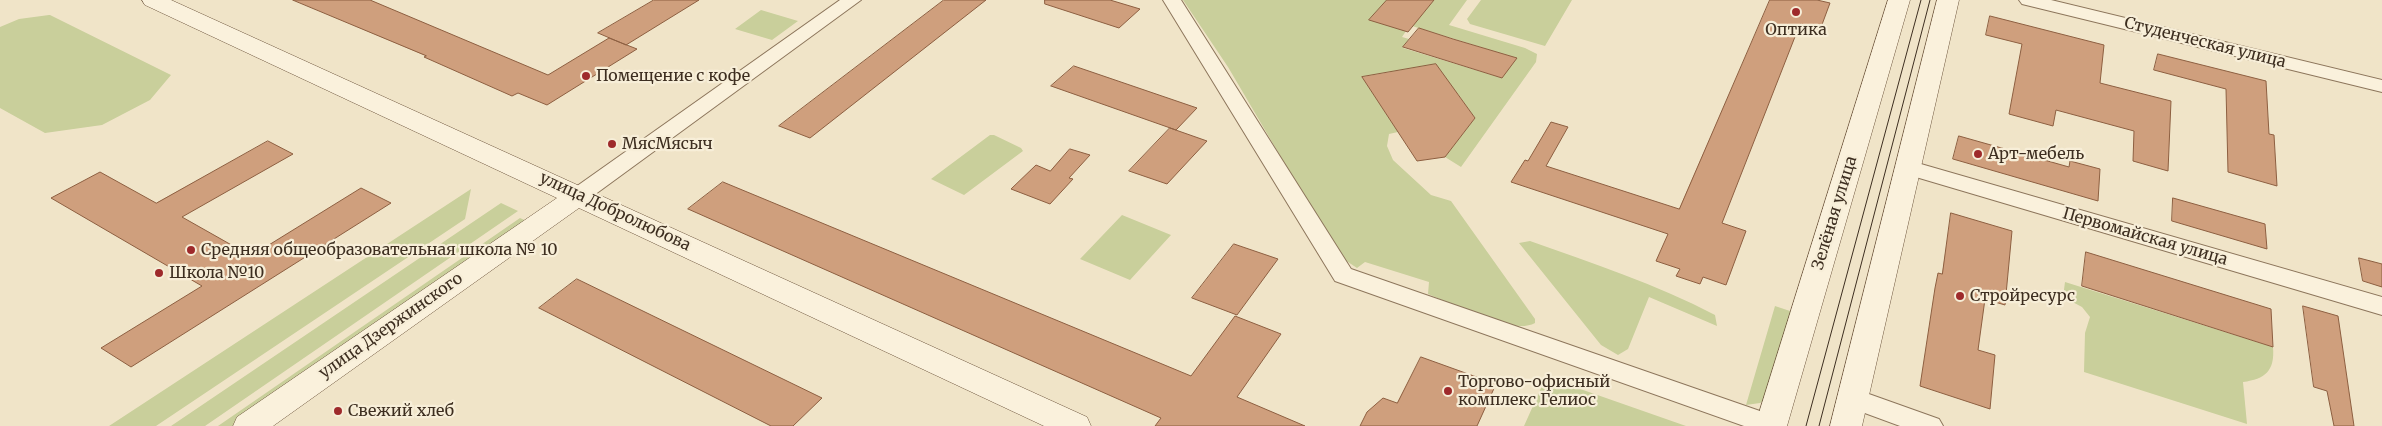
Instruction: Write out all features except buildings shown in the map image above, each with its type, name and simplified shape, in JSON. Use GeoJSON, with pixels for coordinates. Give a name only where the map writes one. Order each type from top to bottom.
{"type":"FeatureCollection","features":[{"type":"Feature","properties":{"kind":"street","name":"улица Добролюбова"},"geometry":{"type":"LineString","coordinates":[[153,0],[1075,426]]}},
{"type":"Feature","properties":{"kind":"street","name":"улица Дзержинского"},"geometry":{"type":"LineString","coordinates":[[249,426],[578,196],[852,0]]}},
{"type":"Feature","properties":{"kind":"street"},"geometry":{"type":"LineString","coordinates":[[1172,0],[1343,275],[1771,426]]}},
{"type":"Feature","properties":{"kind":"street","name":"Зелёная улица"},"geometry":{"type":"LineString","coordinates":[[1771,426],[1899,0]]}},
{"type":"Feature","properties":{"kind":"street"},"geometry":{"type":"LineString","coordinates":[[1846,426],[1948,0]]}},
{"type":"Feature","properties":{"kind":"street","name":"Студенческая улица"},"geometry":{"type":"LineString","coordinates":[[2028,0],[2382,86]]}},
{"type":"Feature","properties":{"kind":"street","name":"Первомайская улица"},"geometry":{"type":"LineString","coordinates":[[1907,167],[2382,306]]}},
{"type":"Feature","properties":{"kind":"street"},"geometry":{"type":"LineString","coordinates":[[1852,398],[1930,426]]}},
{"type":"Feature","properties":{"kind":"green space"},"geometry":{"type":"Polygon","coordinates":[[[1183,0],[1387,0],[1406,31],[1402,37],[1409,39],[1403,48],[1502,78],[1516,58],[1412,26],[1434,0],[1467,0],[1449,25],[1525,48],[1537,54],[1536,62],[1461,167],[1445,157],[1475,118],[1458,94],[1390,72],[1362,77],[1398,132],[1389,134],[1387,146],[1393,160],[1431,195],[1451,201],[1535,319],[1535,323],[1525,326],[1512,325],[1482,317],[1428,294],[1429,282],[1365,262],[1357,268],[1339,256],[1228,67],[1183,0]]]}},
{"type":"Feature","properties":{"kind":"green space"},"geometry":{"type":"Polygon","coordinates":[[[1481,0],[1572,0],[1545,46],[1470,24],[1467,19],[1481,0]]]}},
{"type":"Feature","properties":{"kind":"green space"},"geometry":{"type":"Polygon","coordinates":[[[761,10],[798,21],[772,40],[735,29],[761,10]]]}},
{"type":"Feature","properties":{"kind":"green space"},"geometry":{"type":"Polygon","coordinates":[[[50,15],[171,75],[150,100],[102,125],[45,133],[0,108],[0,27],[19,19],[50,15]]]}},
{"type":"Feature","properties":{"kind":"green space"},"geometry":{"type":"Polygon","coordinates":[[[990,135],[994,135],[1021,148],[1023,151],[964,195],[931,179],[990,135]]]}},
{"type":"Feature","properties":{"kind":"green space"},"geometry":{"type":"Polygon","coordinates":[[[471,189],[465,219],[156,426],[109,426],[471,189]]]}},
{"type":"Feature","properties":{"kind":"green space"},"geometry":{"type":"Polygon","coordinates":[[[501,203],[518,211],[205,426],[171,426],[501,203]]]}},
{"type":"Feature","properties":{"kind":"green space"},"geometry":{"type":"Polygon","coordinates":[[[1122,215],[1171,235],[1130,280],[1080,259],[1122,215]]]}},
{"type":"Feature","properties":{"kind":"green space"},"geometry":{"type":"Polygon","coordinates":[[[520,218],[535,225],[249,426],[218,426],[520,218]]]}},
{"type":"Feature","properties":{"kind":"green space"},"geometry":{"type":"Polygon","coordinates":[[[1530,241],[1670,293],[1715,315],[1717,326],[1649,297],[1628,349],[1618,355],[1601,345],[1519,243],[1530,241]]]}},
{"type":"Feature","properties":{"kind":"green space"},"geometry":{"type":"Polygon","coordinates":[[[2065,282],[2273,347],[2272,362],[2267,372],[2257,379],[2243,382],[2247,424],[2084,372],[2085,333],[2090,317],[2082,307],[2063,297],[2065,282]]]}},
{"type":"Feature","properties":{"kind":"green space"},"geometry":{"type":"Polygon","coordinates":[[[1775,306],[1793,312],[1769,398],[1760,403],[1746,405],[1775,306]]]}},
{"type":"Feature","properties":{"kind":"green space"},"geometry":{"type":"Polygon","coordinates":[[[1546,377],[1686,426],[1524,426],[1546,377]]]}},
{"type":"Feature","properties":{"kind":"tram line"},"geometry":{"type":"LineString","coordinates":[[1806,426],[1921,0]]}},
{"type":"Feature","properties":{"kind":"tram line"},"geometry":{"type":"LineString","coordinates":[[1819,426],[1930,0]]}},
{"type":"Feature","properties":{"kind":"place","name":"Оптика"},"geometry":{"type":"Point","coordinates":[1796,12]}},
{"type":"Feature","properties":{"kind":"place","name":"Помещение с кофе"},"geometry":{"type":"Point","coordinates":[586,76]}},
{"type":"Feature","properties":{"kind":"place","name":"МясМясыч"},"geometry":{"type":"Point","coordinates":[612,144]}},
{"type":"Feature","properties":{"kind":"place","name":"Арт-мебель"},"geometry":{"type":"Point","coordinates":[1978,154]}},
{"type":"Feature","properties":{"kind":"place","name":"Средняя общеобразовательная школа № 10"},"geometry":{"type":"Point","coordinates":[191,250]}},
{"type":"Feature","properties":{"kind":"place","name":"Школа №10"},"geometry":{"type":"Point","coordinates":[159,273]}},
{"type":"Feature","properties":{"kind":"place","name":"Стройресурс"},"geometry":{"type":"Point","coordinates":[1960,296]}},
{"type":"Feature","properties":{"kind":"place","name":"Торгово-офисный комплекс Гелиос"},"geometry":{"type":"Point","coordinates":[1448,391]}},
{"type":"Feature","properties":{"kind":"place","name":"Свежий хлеб"},"geometry":{"type":"Point","coordinates":[338,411]}}]}
